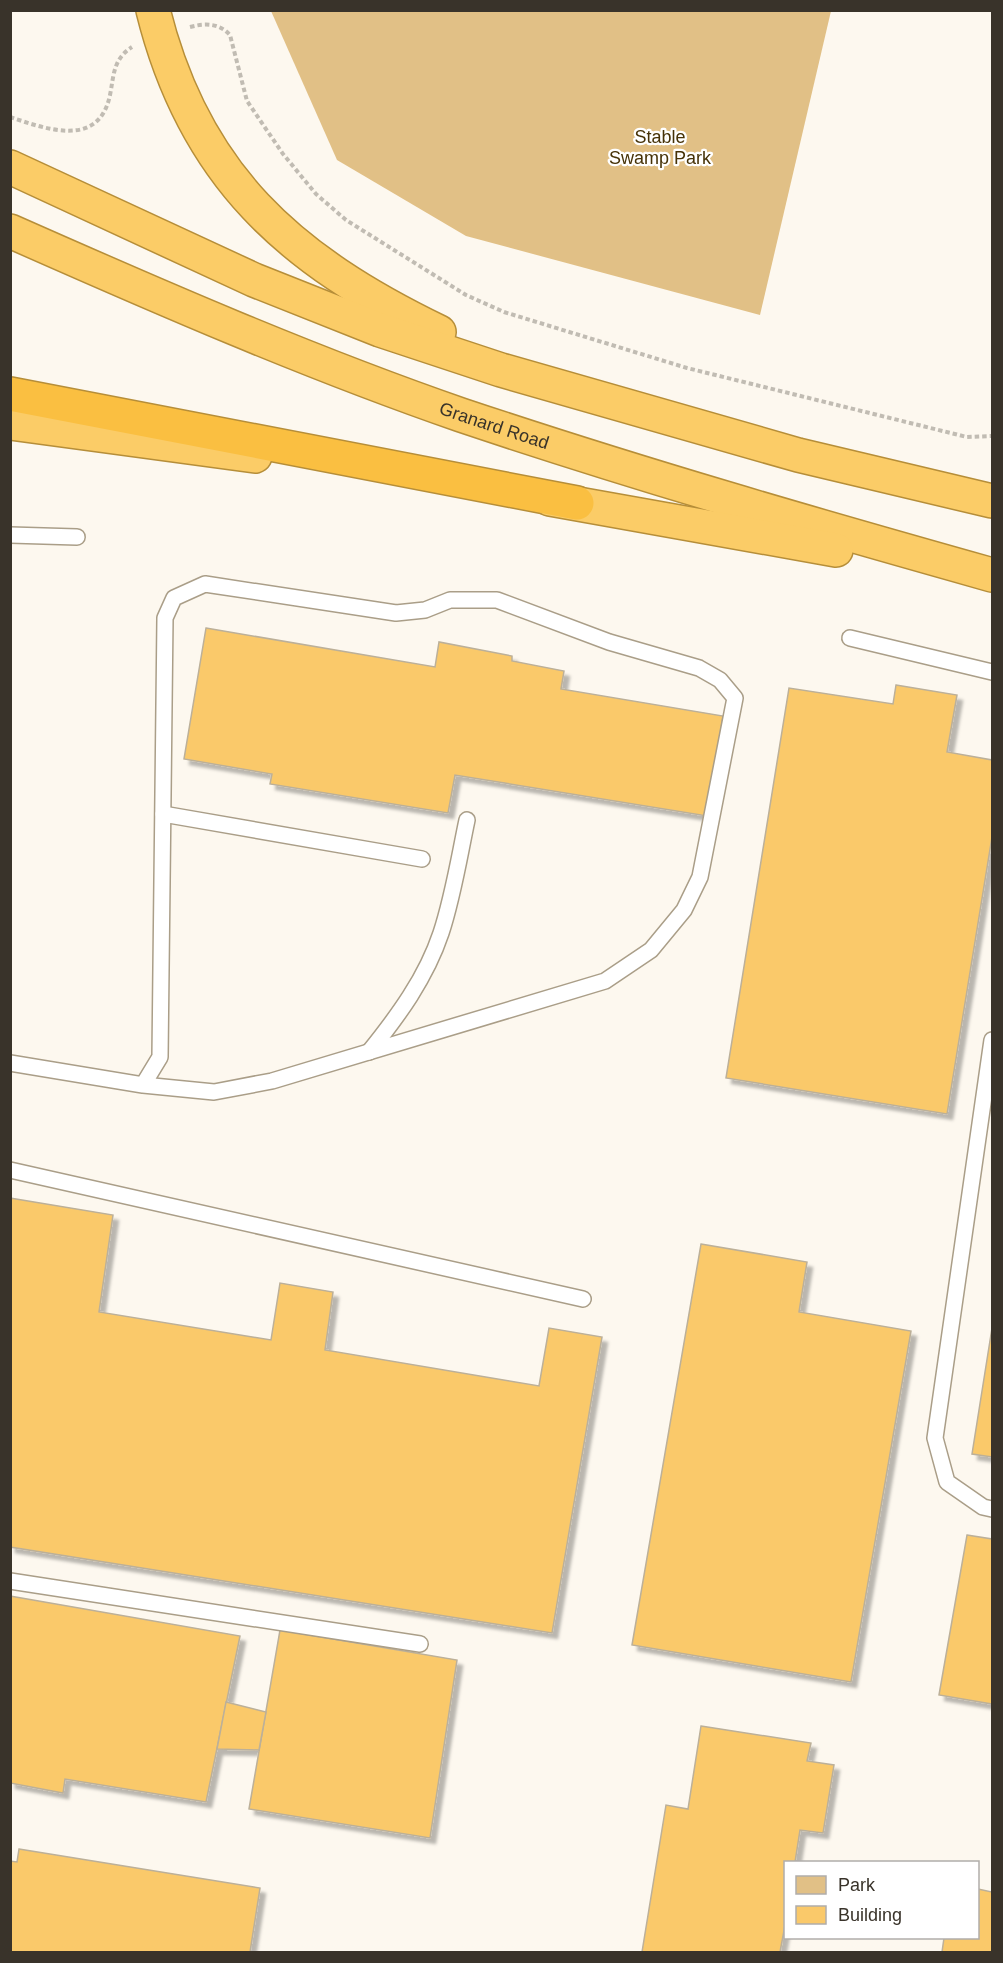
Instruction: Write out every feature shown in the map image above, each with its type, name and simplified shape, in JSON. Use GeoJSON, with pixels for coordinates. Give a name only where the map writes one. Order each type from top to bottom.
{"type":"FeatureCollection","features":[{"type":"Feature","properties":{"kind":"highway"},"geometry":{"type":"LineString","coordinates":[[153,10],[178,88],[193,119],[210,149],[239,189],[275,227],[360,292],[442,333],[576,392]]}},
{"type":"Feature","properties":{"kind":"highway"},"geometry":{"type":"LineString","coordinates":[[10,167],[301,300],[432,348],[576,392],[798,455],[993,501]]}},
{"type":"Feature","properties":{"kind":"highway","name":"Granard Road"},"geometry":{"type":"LineString","coordinates":[[10,231],[220,323],[327,366],[460,414],[723,499],[993,575]]}},
{"type":"Feature","properties":{"kind":"highway"},"geometry":{"type":"LineString","coordinates":[[10,394],[685,525],[993,575]]}},
{"type":"Feature","properties":{"kind":"highway"},"geometry":{"type":"LineString","coordinates":[[10,423],[70,429],[577,503]]}},
{"type":"Feature","properties":{"kind":"lane"},"geometry":{"type":"LineString","coordinates":[[10,534],[77,537]]}},
{"type":"Feature","properties":{"kind":"lane"},"geometry":{"type":"LineString","coordinates":[[10,1064],[143,1085],[214,1092],[272,1081],[605,981],[651,950],[684,910],[700,877],[735,698],[720,680],[699,668],[609,642],[497,600],[474,598],[450,600],[425,610],[396,613],[205,584],[174,598],[165,618],[160,1057],[143,1085]]}},
{"type":"Feature","properties":{"kind":"lane"},"geometry":{"type":"LineString","coordinates":[[850,639],[993,672]]}},
{"type":"Feature","properties":{"kind":"lane"},"geometry":{"type":"LineString","coordinates":[[163,814],[422,859]]}},
{"type":"Feature","properties":{"kind":"lane"},"geometry":{"type":"LineString","coordinates":[[369,1052],[398,1016],[425,970],[437,942],[467,820]]}},
{"type":"Feature","properties":{"kind":"lane"},"geometry":{"type":"LineString","coordinates":[[993,1040],[934,1438],[947,1482],[983,1507],[993,1509]]}},
{"type":"Feature","properties":{"kind":"lane"},"geometry":{"type":"LineString","coordinates":[[10,1170],[583,1299]]}},
{"type":"Feature","properties":{"kind":"lane"},"geometry":{"type":"LineString","coordinates":[[10,1581],[420,1644]]}},
{"type":"Feature","properties":{"kind":"path"},"geometry":{"type":"LineString","coordinates":[[189,28],[213,25],[224,28],[230,35],[247,101],[283,154],[316,194],[346,220],[466,295],[504,312],[687,368],[967,437],[993,436]]}},
{"type":"Feature","properties":{"kind":"path"},"geometry":{"type":"LineString","coordinates":[[10,117],[67,132],[91,126],[105,108],[117,61],[122,54],[138,44]]}},
{"type":"Feature","properties":{"kind":"green space","name":"Stable Swamp Park"},"geometry":{"type":"Polygon","coordinates":[[[271,11],[831,11],[760,315],[466,236],[337,160],[271,11]]]}},
{"type":"Feature","properties":{"kind":"building"},"geometry":{"type":"Polygon","coordinates":[[[206,628],[435,667],[439,642],[512,656],[512,661],[564,671],[561,689],[723,716],[707,816],[455,775],[448,813],[270,784],[272,774],[184,759],[206,628]]]}},
{"type":"Feature","properties":{"kind":"building"},"geometry":{"type":"Polygon","coordinates":[[[896,685],[957,695],[947,752],[992,760],[992,837],[947,1114],[726,1078],[789,688],[893,704],[896,685]]]}},
{"type":"Feature","properties":{"kind":"building"},"geometry":{"type":"Polygon","coordinates":[[[10,1198],[113,1215],[99,1312],[271,1340],[280,1283],[333,1292],[325,1350],[539,1386],[549,1328],[602,1337],[552,1633],[10,1547],[10,1198]]]}},
{"type":"Feature","properties":{"kind":"building"},"geometry":{"type":"Polygon","coordinates":[[[701,1244],[807,1262],[799,1312],[911,1331],[851,1682],[632,1645],[701,1244]]]}},
{"type":"Feature","properties":{"kind":"building"},"geometry":{"type":"Polygon","coordinates":[[[992,1328],[992,1457],[972,1454],[992,1328]]]}},
{"type":"Feature","properties":{"kind":"building"},"geometry":{"type":"Polygon","coordinates":[[[967,1535],[992,1539],[992,1704],[939,1695],[967,1535]]]}},
{"type":"Feature","properties":{"kind":"building"},"geometry":{"type":"Polygon","coordinates":[[[10,1596],[240,1636],[206,1802],[65,1779],[63,1793],[10,1783],[10,1596]]]}},
{"type":"Feature","properties":{"kind":"building"},"geometry":{"type":"Polygon","coordinates":[[[280,1630],[457,1660],[430,1838],[249,1809],[280,1630]]]}},
{"type":"Feature","properties":{"kind":"building"},"geometry":{"type":"Polygon","coordinates":[[[226,1702],[266,1712],[259,1750],[217,1749],[226,1702]]]}},
{"type":"Feature","properties":{"kind":"building"},"geometry":{"type":"Polygon","coordinates":[[[701,1726],[811,1743],[807,1761],[834,1765],[823,1833],[800,1830],[795,1861],[784,1861],[784,1931],[780,1952],[642,1952],[666,1805],[688,1809],[701,1726]]]}},
{"type":"Feature","properties":{"kind":"building"},"geometry":{"type":"Polygon","coordinates":[[[19,1849],[260,1888],[250,1952],[10,1952],[10,1861],[17,1862],[19,1849]]]}},
{"type":"Feature","properties":{"kind":"building"},"geometry":{"type":"Polygon","coordinates":[[[979,1889],[992,1892],[992,1952],[942,1952],[944,1939],[979,1939],[979,1889]]]}}]}
